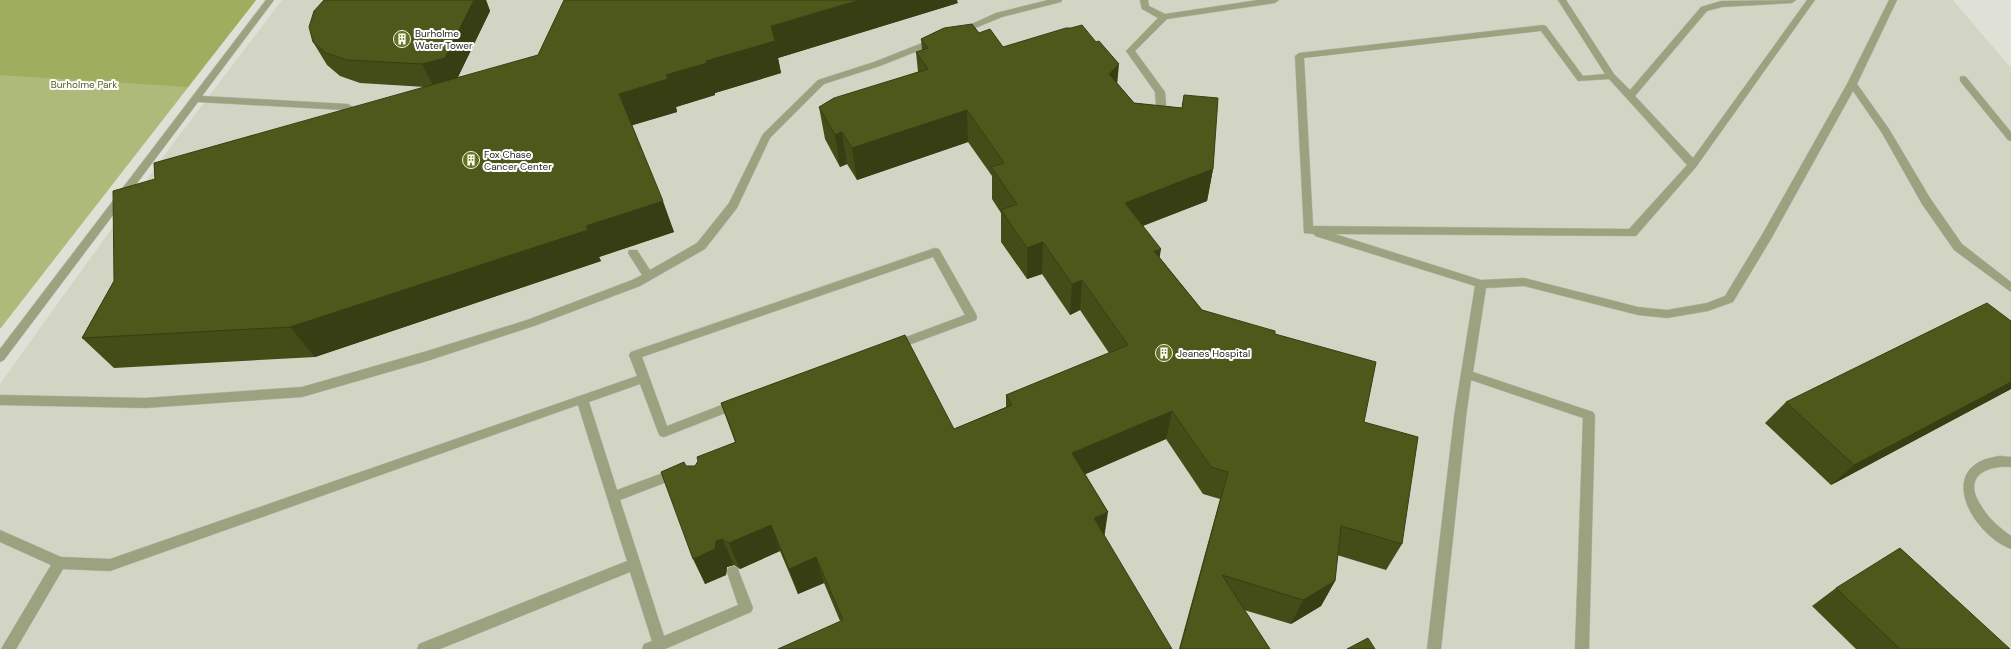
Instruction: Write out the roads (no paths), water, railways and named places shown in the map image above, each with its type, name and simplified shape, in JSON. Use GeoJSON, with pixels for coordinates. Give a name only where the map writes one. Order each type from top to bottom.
{"type":"FeatureCollection","features":[{"type":"Feature","properties":{"kind":"lane"},"geometry":{"type":"LineString","coordinates":[[0,357],[270,0]]}},
{"type":"Feature","properties":{"kind":"lane"},"geometry":{"type":"LineString","coordinates":[[0,400],[145,403],[302,392],[427,356],[530,323],[636,283],[701,246],[733,205],[766,136],[821,82],[877,64],[999,15],[1058,0]]}},
{"type":"Feature","properties":{"kind":"lane"},"geometry":{"type":"LineString","coordinates":[[1144,0],[1145,7],[1164,17]]}},
{"type":"Feature","properties":{"kind":"lane"},"geometry":{"type":"LineString","coordinates":[[1162,119],[1160,92],[1130,51],[1164,17],[1275,0]]}},
{"type":"Feature","properties":{"kind":"lane"},"geometry":{"type":"LineString","coordinates":[[1562,0],[1611,76],[1693,166]]}},
{"type":"Feature","properties":{"kind":"lane"},"geometry":{"type":"LineString","coordinates":[[1630,96],[1704,9],[1721,4],[1792,0]]}},
{"type":"Feature","properties":{"kind":"lane"},"geometry":{"type":"LineString","coordinates":[[1308,230],[1632,233],[1693,166],[1811,0]]}},
{"type":"Feature","properties":{"kind":"lane"},"geometry":{"type":"LineString","coordinates":[[1308,230],[1481,284],[1524,282],[1638,311],[1667,314],[1708,307],[1729,299],[1767,236],[1852,84],[1893,0]]}},
{"type":"Feature","properties":{"kind":"lane"},"geometry":{"type":"LineString","coordinates":[[1308,230],[1299,56],[1543,28],[1581,80],[1611,76]]}},
{"type":"Feature","properties":{"kind":"lane"},"geometry":{"type":"LineString","coordinates":[[1963,79],[2011,138]]}},
{"type":"Feature","properties":{"kind":"lane"},"geometry":{"type":"LineString","coordinates":[[1852,84],[1886,131],[1926,201],[1958,247],[2011,288]]}},
{"type":"Feature","properties":{"kind":"lane"},"geometry":{"type":"LineString","coordinates":[[195,99],[348,107],[352,115],[349,133]]}},
{"type":"Feature","properties":{"kind":"lane"},"geometry":{"type":"LineString","coordinates":[[145,166],[160,165]]}},
{"type":"Feature","properties":{"kind":"lane"},"geometry":{"type":"LineString","coordinates":[[745,402],[664,432],[635,355],[935,252],[972,317],[884,350]]}},
{"type":"Feature","properties":{"kind":"lane"},"geometry":{"type":"LineString","coordinates":[[633,253],[648,276]]}},
{"type":"Feature","properties":{"kind":"lane"},"geometry":{"type":"LineString","coordinates":[[1438,648],[1460,417],[1481,284]]}},
{"type":"Feature","properties":{"kind":"lane"},"geometry":{"type":"LineString","coordinates":[[1466,374],[1589,416],[1582,649]]}},
{"type":"Feature","properties":{"kind":"lane"},"geometry":{"type":"LineString","coordinates":[[0,536],[60,563],[110,565],[644,378]]}},
{"type":"Feature","properties":{"kind":"lane"},"geometry":{"type":"LineString","coordinates":[[582,399],[634,564],[655,647],[746,608],[733,572]]}},
{"type":"Feature","properties":{"kind":"lane"},"geometry":{"type":"LineString","coordinates":[[2011,462],[1988,462],[1976,468],[1969,478],[1968,491],[1974,506],[1985,522],[2011,543]]}},
{"type":"Feature","properties":{"kind":"lane"},"geometry":{"type":"LineString","coordinates":[[613,497],[687,469]]}},
{"type":"Feature","properties":{"kind":"lane"},"geometry":{"type":"LineString","coordinates":[[8,649],[60,563]]}},
{"type":"Feature","properties":{"kind":"lane"},"geometry":{"type":"LineString","coordinates":[[424,649],[634,564]]}},
{"type":"Feature","properties":{"kind":"place","name":"Burholme Water Tower"},"geometry":{"type":"Point","coordinates":[402,39]}},
{"type":"Feature","properties":{"kind":"place","name":"Fox Chase Cancer Center"},"geometry":{"type":"Point","coordinates":[471,160]}},
{"type":"Feature","properties":{"kind":"place","name":"Jeanes Hospital"},"geometry":{"type":"Point","coordinates":[1164,353]}},
{"type":"Feature","properties":{"kind":"park label","name":"Burholme Park"},"geometry":{"type":"Point","coordinates":[84,84]}}]}
